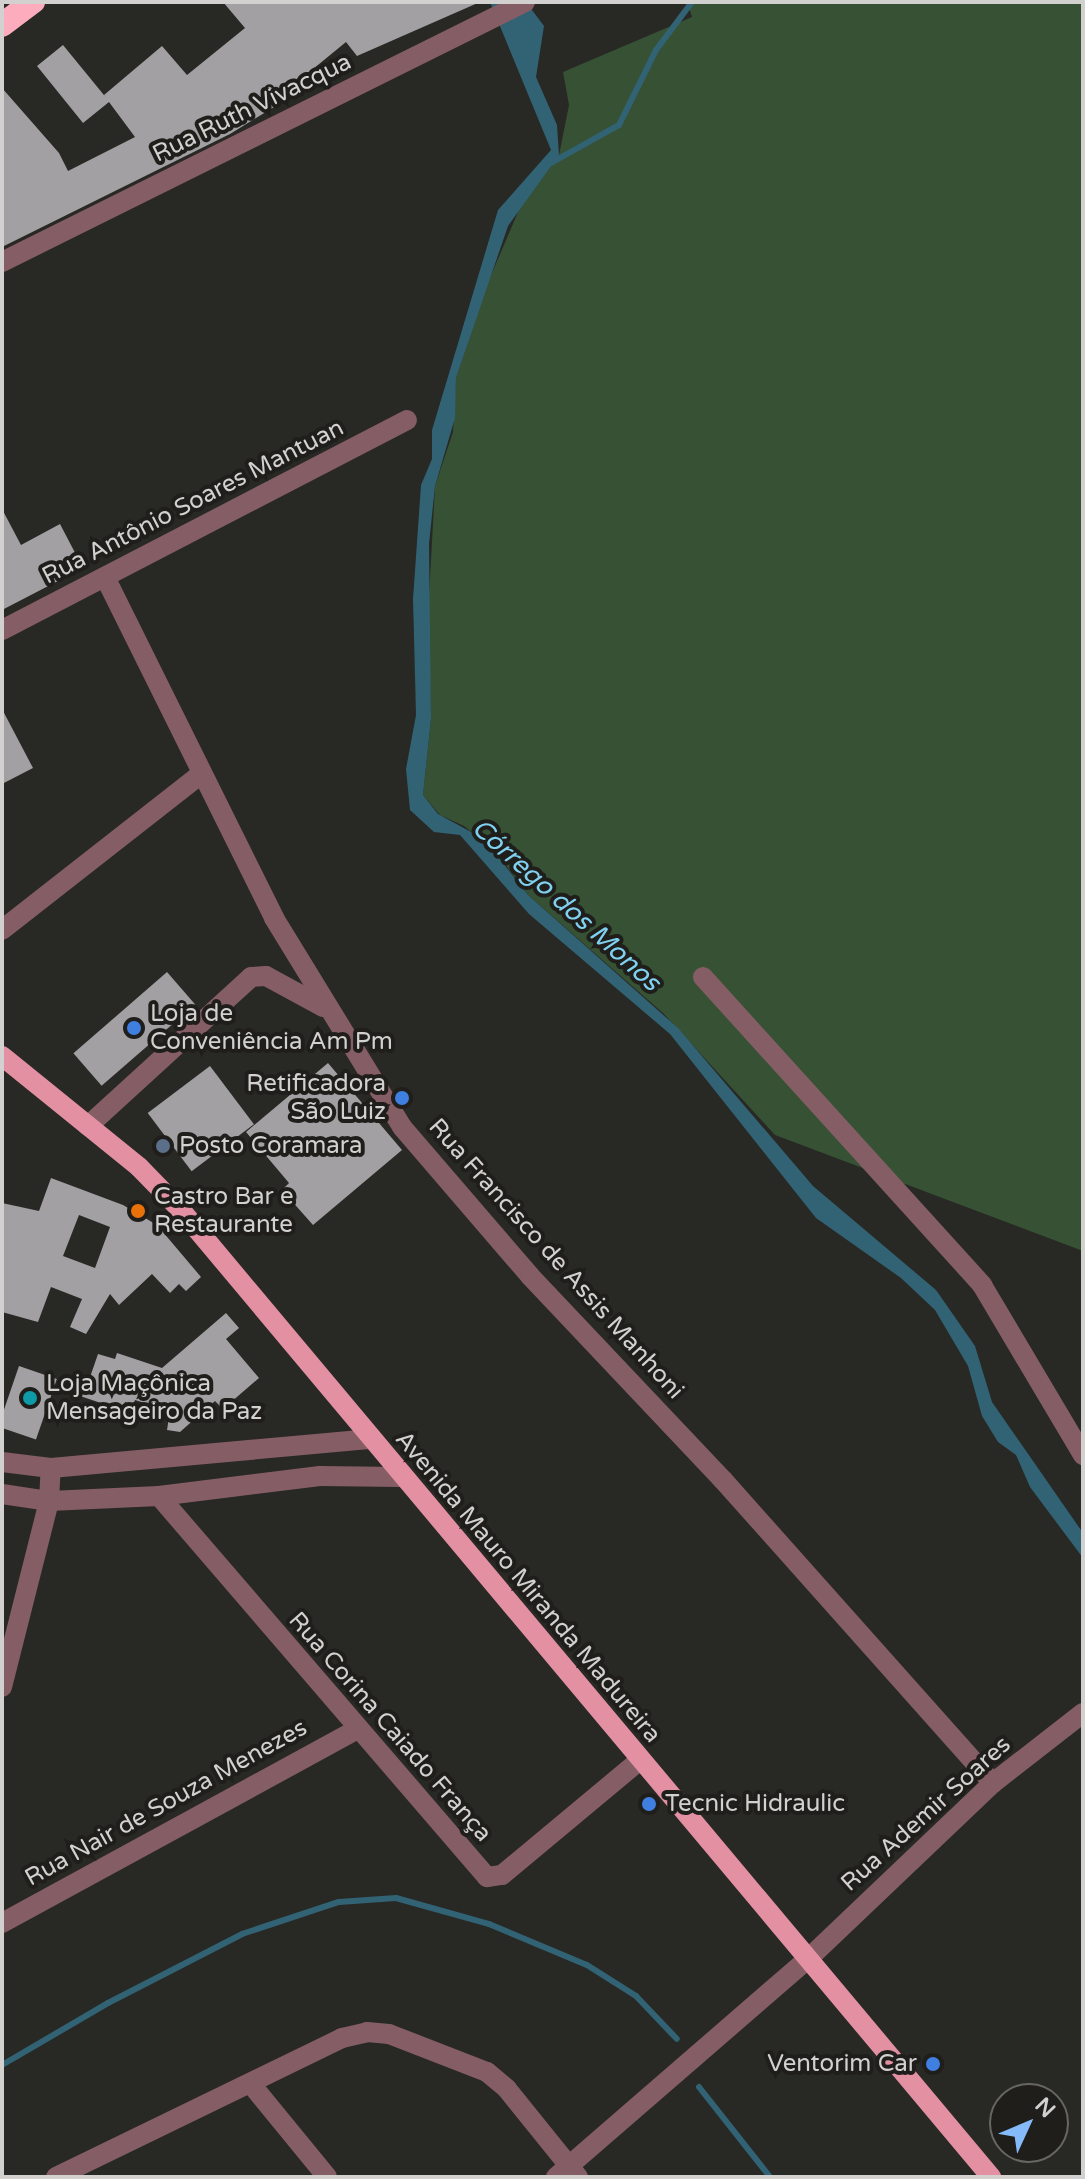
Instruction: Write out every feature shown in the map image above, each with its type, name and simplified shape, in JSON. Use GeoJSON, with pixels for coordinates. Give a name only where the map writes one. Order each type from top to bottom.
{"type":"FeatureCollection","features":[{"type":"Feature","properties":{"kind":"highway"},"geometry":{"type":"LineString","coordinates":[[2,25],[33,2]]}},
{"type":"Feature","properties":{"kind":"main road","name":"Avenida Mauro Miranda Madureira"},"geometry":{"type":"LineString","coordinates":[[2,1056],[88,1126],[180,1209],[400,1477],[991,2177]]}},
{"type":"Feature","properties":{"kind":"street","name":"Rua Ruth Vivacqua"},"geometry":{"type":"LineString","coordinates":[[2,262],[525,2]]}},
{"type":"Feature","properties":{"kind":"street","name":"Rua Antônio Soares Mantuan"},"geometry":{"type":"LineString","coordinates":[[2,630],[407,420]]}},
{"type":"Feature","properties":{"kind":"street","name":"Rua Francisco de Assis Manhoni"},"geometry":{"type":"LineString","coordinates":[[105,577],[202,773],[326,1009],[402,1127],[520,1265],[723,1480],[993,1783]]}},
{"type":"Feature","properties":{"kind":"street"},"geometry":{"type":"LineString","coordinates":[[2,930],[202,773]]}},
{"type":"Feature","properties":{"kind":"street"},"geometry":{"type":"LineString","coordinates":[[88,1126],[251,977],[266,976],[326,1009]]}},
{"type":"Feature","properties":{"kind":"street"},"geometry":{"type":"LineString","coordinates":[[703,977],[982,1285],[1083,1455]]}},
{"type":"Feature","properties":{"kind":"street"},"geometry":{"type":"LineString","coordinates":[[2,1462],[51,1468],[369,1439]]}},
{"type":"Feature","properties":{"kind":"street"},"geometry":{"type":"LineString","coordinates":[[2,1687],[49,1501],[51,1468]]}},
{"type":"Feature","properties":{"kind":"street"},"geometry":{"type":"LineString","coordinates":[[2,1494],[49,1501],[159,1496],[320,1476],[400,1477]]}},
{"type":"Feature","properties":{"kind":"street","name":"Rua Corina Caiado França"},"geometry":{"type":"LineString","coordinates":[[159,1496],[471,1862],[495,1879],[640,1760]]}},
{"type":"Feature","properties":{"kind":"street","name":"Rua Ademir Soares"},"geometry":{"type":"LineString","coordinates":[[568,2173],[808,1959],[993,1783],[1083,1713]]}},
{"type":"Feature","properties":{"kind":"street","name":"Rua Nair de Souza Menezes"},"geometry":{"type":"LineString","coordinates":[[2,1923],[356,1730]]}},
{"type":"Feature","properties":{"kind":"street"},"geometry":{"type":"LineString","coordinates":[[65,2175],[342,2038],[389,2034],[487,2072],[507,2089],[568,2173]]}},
{"type":"Feature","properties":{"kind":"street"},"geometry":{"type":"LineString","coordinates":[[251,2084],[327,2177]]}},
{"type":"Feature","properties":{"kind":"green space"},"geometry":{"type":"Polygon","coordinates":[[[687,2],[1083,2],[1083,1251],[775,1135],[664,1014],[528,895],[496,852],[464,826],[440,815],[423,795],[431,719],[428,615],[435,486],[453,432],[456,378],[486,287],[524,198],[559,155],[569,105],[563,72],[692,17],[687,2]]]}},
{"type":"Feature","properties":{"kind":"water"},"geometry":{"type":"Polygon","coordinates":[[[490,2],[526,2],[544,26],[536,77],[557,125],[559,155],[508,226],[456,378],[455,418],[435,486],[429,544],[431,719],[423,795],[438,814],[484,839],[528,895],[678,1028],[813,1186],[936,1290],[975,1346],[992,1402],[1083,1533],[1083,1558],[1030,1487],[1016,1455],[998,1442],[982,1416],[968,1366],[935,1310],[901,1278],[816,1218],[670,1034],[529,914],[460,835],[434,832],[410,810],[406,769],[416,715],[413,599],[421,485],[432,459],[432,430],[498,210],[551,150],[490,2]]]}},
{"type":"Feature","properties":{"kind":"building"},"geometry":{"type":"Polygon","coordinates":[[[223,2],[480,2],[357,56],[346,42],[291,87],[297,93],[230,134],[2,247],[2,88],[59,153],[68,171],[135,137],[109,102],[83,123],[37,66],[63,45],[108,100],[104,95],[162,46],[187,75],[245,28],[223,2]]]}},
{"type":"Feature","properties":{"kind":"building"},"geometry":{"type":"Polygon","coordinates":[[[2,509],[21,545],[60,524],[83,568],[2,610],[2,509]]]}},
{"type":"Feature","properties":{"kind":"building"},"geometry":{"type":"Polygon","coordinates":[[[2,709],[33,768],[2,784],[2,709]]]}},
{"type":"Feature","properties":{"kind":"building","name":"Loja de Conveniência Am Pm"},"geometry":{"type":"Polygon","coordinates":[[[167,972],[195,1004],[102,1086],[73,1053],[167,972]]]}},
{"type":"Feature","properties":{"kind":"building"},"geometry":{"type":"Polygon","coordinates":[[[328,1063],[402,1150],[313,1225],[282,1190],[289,1183],[246,1132],[328,1063]]]}},
{"type":"Feature","properties":{"kind":"building"},"geometry":{"type":"Polygon","coordinates":[[[210,1066],[254,1124],[192,1171],[148,1113],[210,1066]]]}},
{"type":"Feature","properties":{"kind":"building"},"geometry":{"type":"Polygon","coordinates":[[[51,1178],[123,1205],[157,1225],[201,1277],[186,1291],[179,1284],[170,1293],[152,1274],[119,1305],[110,1294],[86,1334],[70,1327],[82,1299],[51,1287],[38,1322],[2,1312],[2,1203],[39,1211],[51,1178]],[[79,1215],[63,1256],[95,1268],[110,1227],[79,1215]]]}},
{"type":"Feature","properties":{"kind":"building"},"geometry":{"type":"Polygon","coordinates":[[[226,1313],[239,1328],[226,1339],[259,1378],[223,1409],[215,1401],[180,1432],[167,1430],[170,1411],[135,1400],[133,1405],[125,1402],[122,1410],[77,1395],[82,1378],[89,1380],[98,1354],[115,1359],[117,1353],[162,1368],[226,1313]]]}},
{"type":"Feature","properties":{"kind":"building","name":"Loja Maçônica Mensageiro da Paz"},"geometry":{"type":"Polygon","coordinates":[[[19,1366],[57,1379],[36,1440],[2,1428],[2,1415],[19,1366]]]}},
{"type":"Feature","properties":{"kind":"waterway"},"geometry":{"type":"LineString","coordinates":[[551,163],[619,125],[656,50],[692,2]]}},
{"type":"Feature","properties":{"kind":"waterway"},"geometry":{"type":"LineString","coordinates":[[2,2065],[108,2003],[242,1934],[339,1902],[396,1898],[489,1924],[587,1965],[636,1996],[677,2039]]}},
{"type":"Feature","properties":{"kind":"waterway"},"geometry":{"type":"LineString","coordinates":[[699,2087],[770,2177]]}},
{"type":"Feature","properties":{"kind":"place","name":"Loja de Conveniência Am Pm"},"geometry":{"type":"Point","coordinates":[134,1028]}},
{"type":"Feature","properties":{"kind":"place","name":"Retificadora São Luiz"},"geometry":{"type":"Point","coordinates":[402,1098]}},
{"type":"Feature","properties":{"kind":"place","name":"Posto Coramara"},"geometry":{"type":"Point","coordinates":[163,1146]}},
{"type":"Feature","properties":{"kind":"place","name":"Castro Bar e Restaurante"},"geometry":{"type":"Point","coordinates":[138,1211]}},
{"type":"Feature","properties":{"kind":"place","name":"Loja Maçônica Mensageiro da Paz"},"geometry":{"type":"Point","coordinates":[30,1398]}},
{"type":"Feature","properties":{"kind":"place","name":"Tecnic Hidraulic"},"geometry":{"type":"Point","coordinates":[649,1804]}},
{"type":"Feature","properties":{"kind":"place","name":"Ventorim Car"},"geometry":{"type":"Point","coordinates":[933,2064]}},
{"type":"Feature","properties":{"kind":"water label","name":"Córrego dos Monos"},"geometry":{"type":"Point","coordinates":[566,905]}}]}
